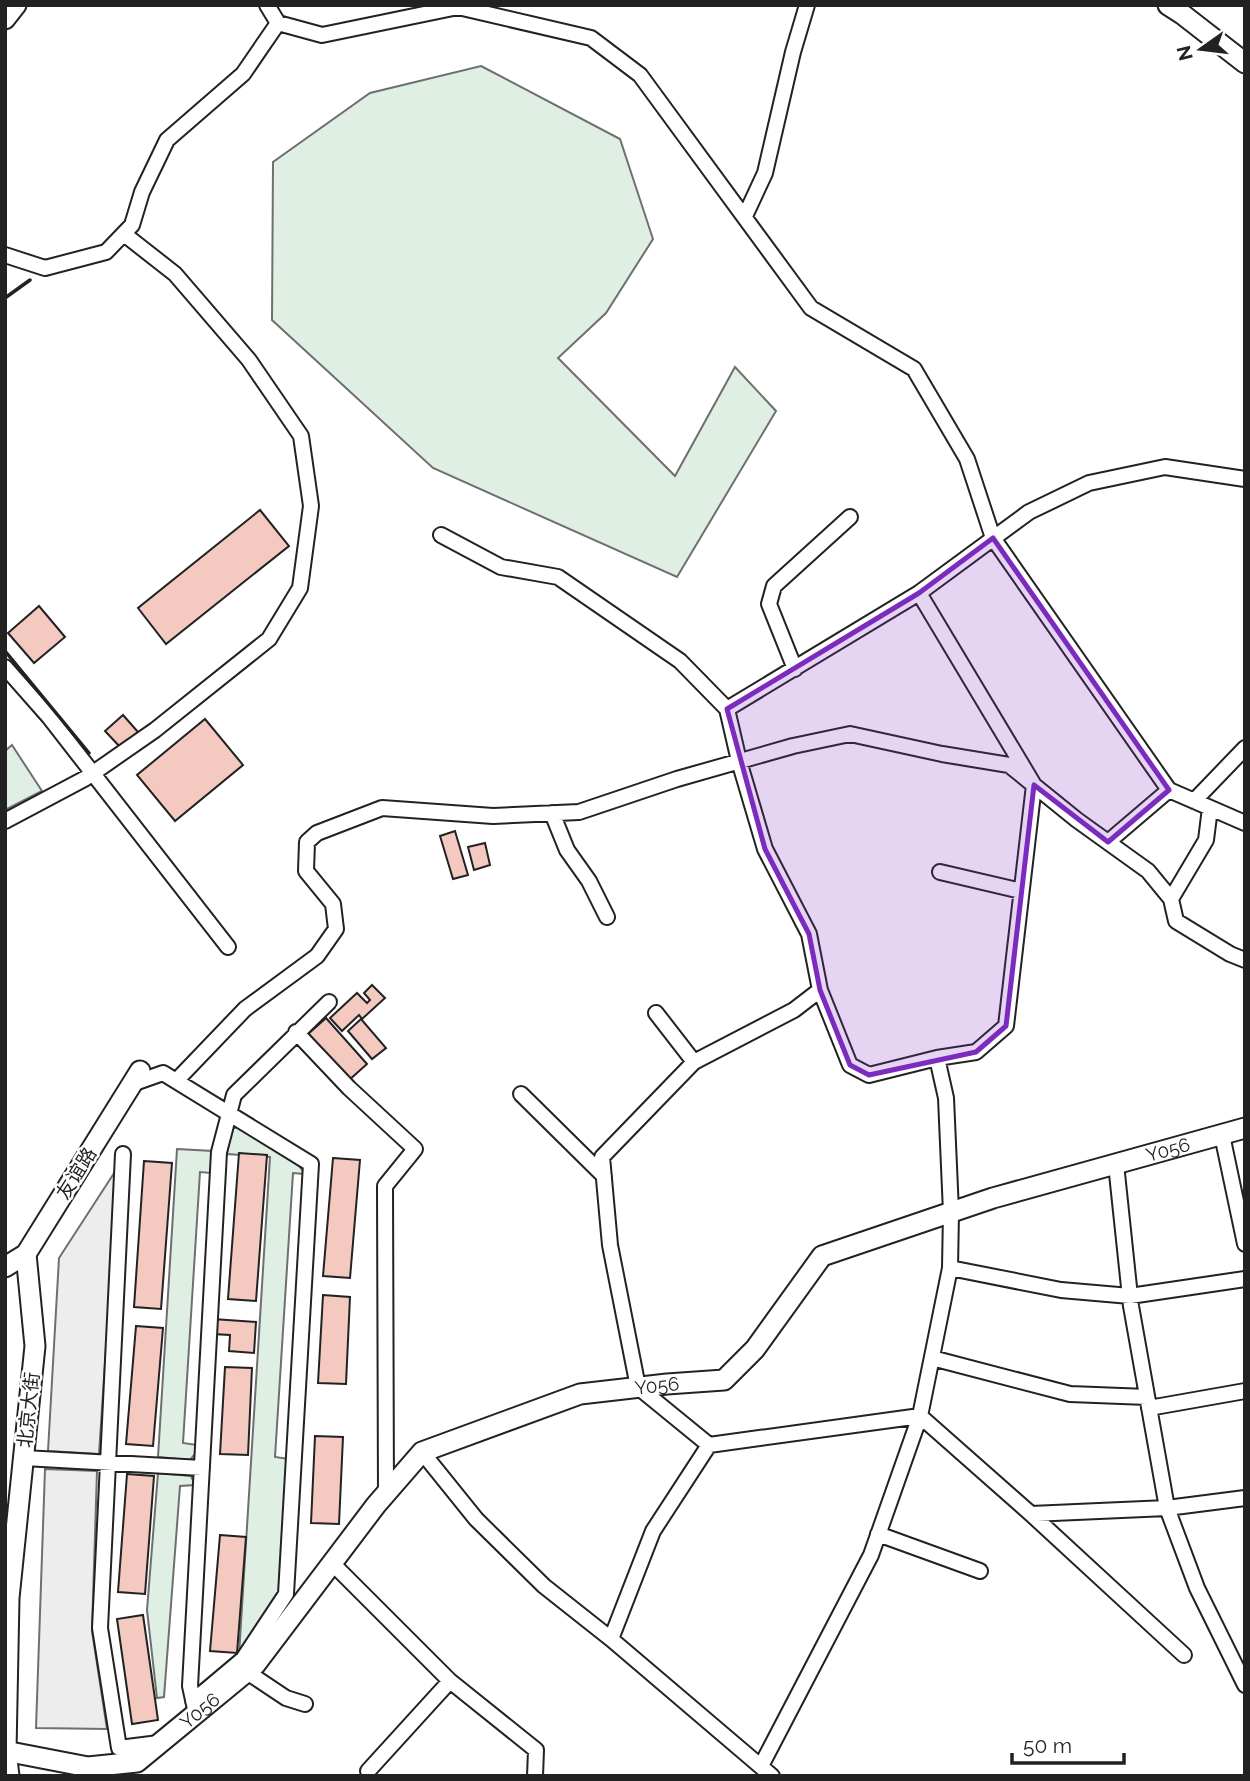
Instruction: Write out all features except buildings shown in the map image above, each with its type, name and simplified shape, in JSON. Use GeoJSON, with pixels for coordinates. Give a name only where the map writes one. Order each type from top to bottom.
{"type":"FeatureCollection","features":[{"type":"Feature","properties":{"kind":"street"},"geometry":{"type":"LineString","coordinates":[[5,19],[16,5]]}},
{"type":"Feature","properties":{"kind":"street"},"geometry":{"type":"LineString","coordinates":[[267,5],[278,23],[322,36],[458,8],[591,38],[640,75],[811,308],[914,369],[967,459],[993,538],[1169,790],[1245,822]]}},
{"type":"Feature","properties":{"kind":"street"},"geometry":{"type":"LineString","coordinates":[[745,216],[765,173],[793,52],[807,5]]}},
{"type":"Feature","properties":{"kind":"street"},"geometry":{"type":"LineString","coordinates":[[1168,5],[1245,63]]}},
{"type":"Feature","properties":{"kind":"street"},"geometry":{"type":"LineString","coordinates":[[5,255],[45,268],[107,252],[132,225],[142,192],[167,140],[243,74],[278,23]]}},
{"type":"Feature","properties":{"kind":"street"},"geometry":{"type":"LineString","coordinates":[[5,821],[93,773],[155,730],[269,639],[300,588],[311,506],[301,436],[249,360],[175,274],[124,234]]}},
{"type":"Feature","properties":{"kind":"street"},"geometry":{"type":"LineString","coordinates":[[727,709],[919,593],[1029,512],[1089,483],[1165,467],[1245,479]]}},
{"type":"Feature","properties":{"kind":"street"},"geometry":{"type":"LineString","coordinates":[[794,668],[769,604],[774,586],[850,517]]}},
{"type":"Feature","properties":{"kind":"street"},"geometry":{"type":"LineString","coordinates":[[441,535],[501,567],[558,576],[680,661],[727,709],[765,849],[809,934],[820,990],[850,1065],[869,1074],[976,1052],[1006,1027],[1034,785],[919,593]]}},
{"type":"Feature","properties":{"kind":"street"},"geometry":{"type":"LineString","coordinates":[[5,667],[93,773],[228,947]]}},
{"type":"Feature","properties":{"kind":"street"},"geometry":{"type":"LineString","coordinates":[[176,1081],[244,1009],[317,956],[336,929],[333,904],[306,871],[307,842],[317,833],[382,808],[494,816],[579,812],[739,761],[850,734],[1009,765],[1148,871],[1171,899],[1176,921],[1230,954],[1245,960]]}},
{"type":"Feature","properties":{"kind":"street"},"geometry":{"type":"LineString","coordinates":[[1194,801],[1245,748]]}},
{"type":"Feature","properties":{"kind":"street"},"geometry":{"type":"LineString","coordinates":[[1108,842],[1169,790]]}},
{"type":"Feature","properties":{"kind":"street"},"geometry":{"type":"LineString","coordinates":[[1171,899],[1206,840],[1210,807]]}},
{"type":"Feature","properties":{"kind":"street"},"geometry":{"type":"LineString","coordinates":[[552,813],[567,850],[589,881],[607,917]]}},
{"type":"Feature","properties":{"kind":"street"},"geometry":{"type":"LineString","coordinates":[[940,872],[1021,891]]}},
{"type":"Feature","properties":{"kind":"street"},"geometry":{"type":"LineString","coordinates":[[820,990],[794,1010],[694,1062],[602,1157],[610,1245],[638,1387],[709,1445],[920,1416],[1184,1655]]}},
{"type":"Feature","properties":{"kind":"street"},"geometry":{"type":"LineString","coordinates":[[195,1707],[190,1686],[219,1152],[234,1095],[329,1002]]}},
{"type":"Feature","properties":{"kind":"street"},"geometry":{"type":"LineString","coordinates":[[656,1013],[694,1062]]}},
{"type":"Feature","properties":{"kind":"street"},"geometry":{"type":"LineString","coordinates":[[296,1032],[349,1088],[415,1149],[385,1186],[386,1494]]}},
{"type":"Feature","properties":{"kind":"street"},"geometry":{"type":"LineString","coordinates":[[422,1452],[476,1519],[544,1586],[611,1639],[766,1771],[871,1555],[920,1416],[950,1268],[951,1212],[946,1098],[937,1058]]}},
{"type":"Feature","properties":{"kind":"street"},"geometry":{"type":"LineString","coordinates":[[136,1077],[163,1073],[311,1164],[286,1594],[243,1659],[195,1707]]}},
{"type":"Feature","properties":{"kind":"street","name":"友谊路"},"geometry":{"type":"LineString","coordinates":[[5,1267],[26,1254],[136,1077]]}},
{"type":"Feature","properties":{"kind":"street"},"geometry":{"type":"LineString","coordinates":[[521,1094],[604,1176]]}},
{"type":"Feature","properties":{"kind":"street","name":"Y056"},"geometry":{"type":"LineString","coordinates":[[6,1751],[88,1767],[137,1762],[195,1707],[255,1665],[386,1494],[422,1452],[580,1394],[723,1380],[755,1349],[822,1256],[993,1198],[1245,1128]]}},
{"type":"Feature","properties":{"kind":"street"},"geometry":{"type":"LineString","coordinates":[[1222,1135],[1245,1244]]}},
{"type":"Feature","properties":{"kind":"street"},"geometry":{"type":"LineString","coordinates":[[123,1154],[100,1628],[119,1748],[160,1743]]}},
{"type":"Feature","properties":{"kind":"street"},"geometry":{"type":"LineString","coordinates":[[1116,1164],[1130,1296],[1167,1508],[1197,1588],[1245,1685]]}},
{"type":"Feature","properties":{"kind":"street","name":"北京大街"},"geometry":{"type":"LineString","coordinates":[[9,1776],[6,1751],[9,1598],[35,1346],[26,1254]]}},
{"type":"Feature","properties":{"kind":"street"},"geometry":{"type":"LineString","coordinates":[[950,1268],[1061,1290],[1130,1296],[1245,1279]]}},
{"type":"Feature","properties":{"kind":"street"},"geometry":{"type":"LineString","coordinates":[[932,1358],[1070,1394],[1148,1403],[1245,1391]]}},
{"type":"Feature","properties":{"kind":"street"},"geometry":{"type":"LineString","coordinates":[[611,1639],[653,1531],[709,1445]]}},
{"type":"Feature","properties":{"kind":"street"},"geometry":{"type":"LineString","coordinates":[[23,1458],[202,1468]]}},
{"type":"Feature","properties":{"kind":"street"},"geometry":{"type":"LineString","coordinates":[[1031,1514],[1167,1508],[1245,1497]]}},
{"type":"Feature","properties":{"kind":"street"},"geometry":{"type":"LineString","coordinates":[[878,1534],[980,1572]]}},
{"type":"Feature","properties":{"kind":"street"},"geometry":{"type":"LineString","coordinates":[[332,1563],[450,1681],[536,1751],[535,1776]]}},
{"type":"Feature","properties":{"kind":"street"},"geometry":{"type":"LineString","coordinates":[[247,1672],[286,1699],[305,1704]]}},
{"type":"Feature","properties":{"kind":"street"},"geometry":{"type":"LineString","coordinates":[[368,1771],[450,1681]]}},
{"type":"Feature","properties":{"kind":"highlighted area"},"geometry":{"type":"Polygon","coordinates":[[[993,538],[1169,790],[1108,842],[1034,785],[1006,1026],[976,1052],[869,1075],[850,1065],[820,990],[809,934],[765,849],[727,709],[919,593],[993,538]]]}},
{"type":"Feature","properties":{"kind":"green space"},"geometry":{"type":"Polygon","coordinates":[[[481,66],[620,139],[653,239],[606,313],[558,358],[675,476],[735,367],[776,411],[677,577],[433,468],[272,320],[273,162],[370,93],[481,66]]]}},
{"type":"Feature","properties":{"kind":"green space"},"geometry":{"type":"Polygon","coordinates":[[[12,745],[42,791],[5,810],[5,751],[12,745]]]}},
{"type":"Feature","properties":{"kind":"green space"},"geometry":{"type":"Polygon","coordinates":[[[238,1127],[297,1163],[305,1174],[293,1173],[275,1457],[289,1459],[281,1593],[239,1655],[270,1157],[227,1154],[231,1129],[238,1127]]]}},
{"type":"Feature","properties":{"kind":"green space"},"geometry":{"type":"Polygon","coordinates":[[[177,1149],[213,1151],[211,1173],[200,1172],[183,1443],[197,1445],[190,1460],[158,1457],[177,1149]]]}},
{"type":"Feature","properties":{"kind":"green space"},"geometry":{"type":"Polygon","coordinates":[[[158,1473],[191,1476],[195,1485],[180,1486],[164,1697],[157,1698],[147,1610],[158,1473]]]}},
{"type":"Feature","properties":{"kind":"shaded area"},"geometry":{"type":"Polygon","coordinates":[[[118,1167],[99,1454],[48,1451],[59,1258],[118,1167]]]}},
{"type":"Feature","properties":{"kind":"shaded area"},"geometry":{"type":"Polygon","coordinates":[[[45,1469],[97,1471],[92,1631],[107,1729],[36,1728],[45,1469]]]}},
{"type":"Feature","properties":{"kind":"wall"},"geometry":{"type":"LineString","coordinates":[[5,298],[30,280]]}},
{"type":"Feature","properties":{"kind":"wall"},"geometry":{"type":"LineString","coordinates":[[5,651],[89,753]]}}]}
